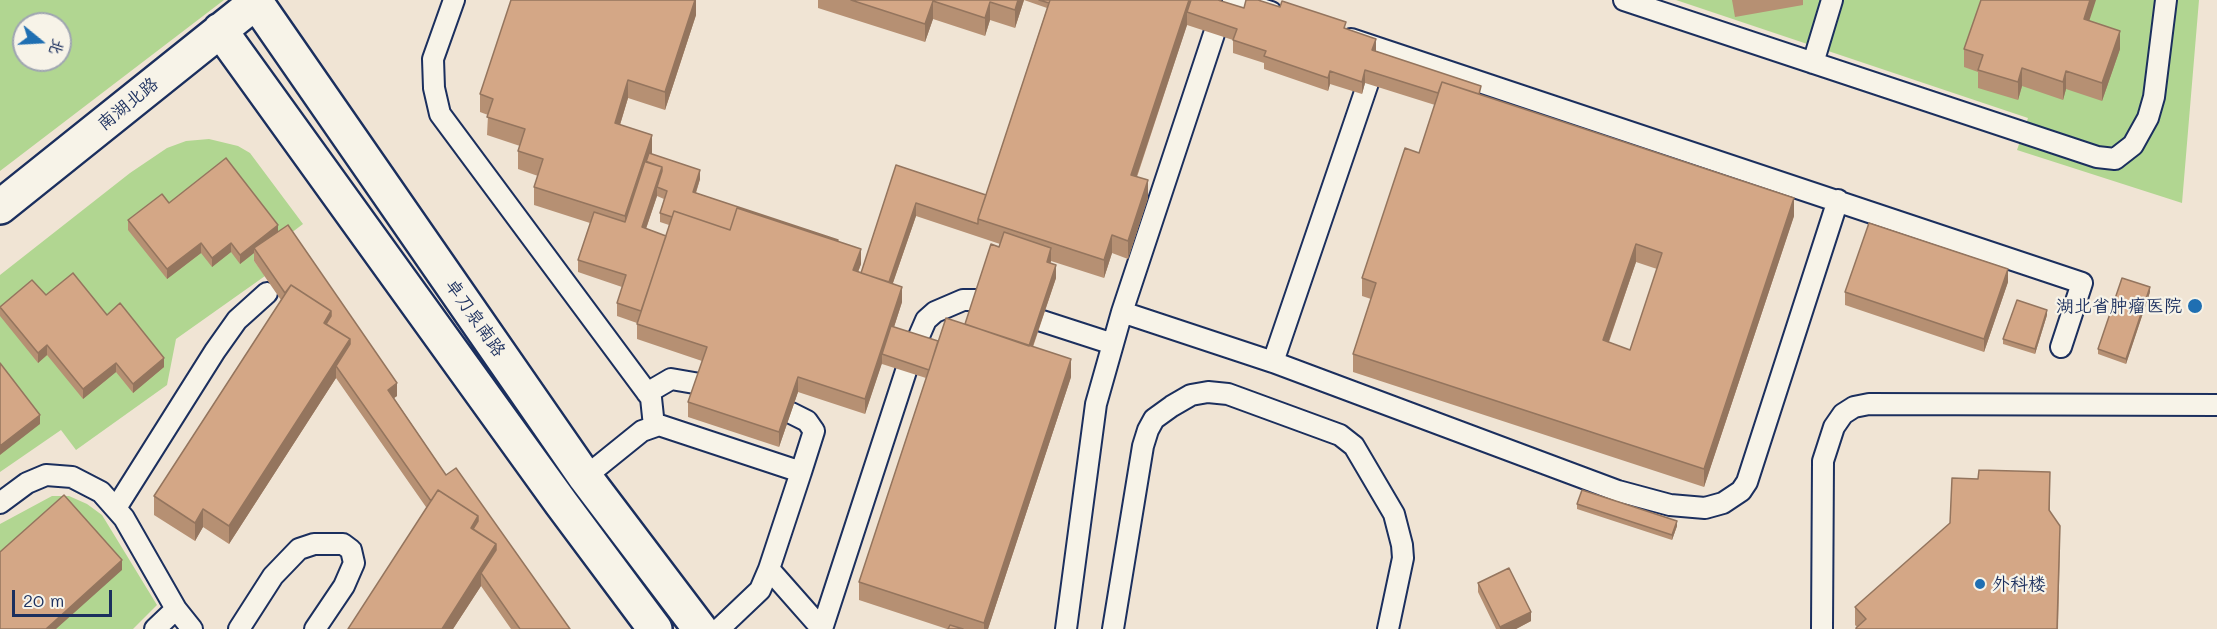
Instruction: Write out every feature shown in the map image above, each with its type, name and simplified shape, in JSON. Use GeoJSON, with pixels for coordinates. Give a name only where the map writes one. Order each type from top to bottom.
{"type":"FeatureCollection","features":[{"type":"Feature","properties":{"kind":"street","name":"南湖北路"},"geometry":{"type":"LineString","coordinates":[[0,207],[257,1]]}},
{"type":"Feature","properties":{"kind":"street","name":"卓刀泉南路"},"geometry":{"type":"LineString","coordinates":[[257,1],[585,477],[700,629]]}},
{"type":"Feature","properties":{"kind":"street"},"geometry":{"type":"LineString","coordinates":[[220,30],[561,503],[655,629]]}},
{"type":"Feature","properties":{"kind":"lane"},"geometry":{"type":"LineString","coordinates":[[454,0],[433,59],[434,88],[440,114],[647,393],[652,402],[654,426]]}},
{"type":"Feature","properties":{"kind":"lane"},"geometry":{"type":"LineString","coordinates":[[1624,0],[2097,157],[2115,159],[2122,156],[2137,140],[2154,97],[2166,0]]}},
{"type":"Feature","properties":{"kind":"lane"},"geometry":{"type":"LineString","coordinates":[[1813,63],[1832,0]]}},
{"type":"Feature","properties":{"kind":"lane"},"geometry":{"type":"LineString","coordinates":[[1227,5],[1282,16]]}},
{"type":"Feature","properties":{"kind":"lane"},"geometry":{"type":"LineString","coordinates":[[1066,629],[1096,404],[1122,312],[1214,34]]}},
{"type":"Feature","properties":{"kind":"lane"},"geometry":{"type":"LineString","coordinates":[[1345,37],[1377,56],[1838,200],[2082,283],[2061,347]]}},
{"type":"Feature","properties":{"kind":"lane"},"geometry":{"type":"LineString","coordinates":[[1273,362],[1368,83]]}},
{"type":"Feature","properties":{"kind":"lane"},"geometry":{"type":"LineString","coordinates":[[1122,312],[1273,362],[1618,491],[1670,505],[1705,508],[1741,491],[1747,482],[1838,200]]}},
{"type":"Feature","properties":{"kind":"lane"},"geometry":{"type":"LineString","coordinates":[[116,508],[215,351],[237,320],[267,293]]}},
{"type":"Feature","properties":{"kind":"lane"},"geometry":{"type":"LineString","coordinates":[[916,343],[926,320],[935,312],[963,300],[977,300]]}},
{"type":"Feature","properties":{"kind":"lane"},"geometry":{"type":"LineString","coordinates":[[1042,321],[1113,344]]}},
{"type":"Feature","properties":{"kind":"lane"},"geometry":{"type":"LineString","coordinates":[[822,629],[906,371]]}},
{"type":"Feature","properties":{"kind":"lane"},"geometry":{"type":"LineString","coordinates":[[647,393],[671,379],[700,384]]}},
{"type":"Feature","properties":{"kind":"lane"},"geometry":{"type":"LineString","coordinates":[[1113,629],[1143,446],[1148,430],[1154,419],[1172,405],[1191,395],[1208,392],[1228,394],[1340,435],[1354,446],[1394,514],[1402,545],[1403,558],[1388,629]]}},
{"type":"Feature","properties":{"kind":"lane"},"geometry":{"type":"LineString","coordinates":[[1822,629],[1823,461],[1834,427],[1843,414],[1854,407],[1869,404],[2217,405]]}},
{"type":"Feature","properties":{"kind":"lane"},"geometry":{"type":"LineString","coordinates":[[719,629],[760,590],[801,472],[814,431],[807,421],[790,413]]}},
{"type":"Feature","properties":{"kind":"lane"},"geometry":{"type":"LineString","coordinates":[[585,477],[642,431],[654,426],[801,472]]}},
{"type":"Feature","properties":{"kind":"lane"},"geometry":{"type":"LineString","coordinates":[[0,503],[27,483],[46,475],[60,474],[90,485],[106,496],[116,508],[176,609],[192,629]]}},
{"type":"Feature","properties":{"kind":"lane"},"geometry":{"type":"LineString","coordinates":[[238,629],[273,576],[299,549],[314,544],[343,544],[351,550],[354,563],[349,576],[315,629]]}},
{"type":"Feature","properties":{"kind":"lane"},"geometry":{"type":"LineString","coordinates":[[769,569],[822,629]]}},
{"type":"Feature","properties":{"kind":"lane"},"geometry":{"type":"LineString","coordinates":[[155,629],[176,609]]}},
{"type":"Feature","properties":{"kind":"green space"},"geometry":{"type":"Polygon","coordinates":[[[0,0],[224,0],[0,171],[0,0]]]}},
{"type":"Feature","properties":{"kind":"green space"},"geometry":{"type":"Polygon","coordinates":[[[1676,0],[2199,0],[2182,203],[2017,150],[2028,118],[1676,0]]]}},
{"type":"Feature","properties":{"kind":"green space"},"geometry":{"type":"Polygon","coordinates":[[[209,139],[238,146],[250,153],[303,224],[254,261],[265,276],[176,339],[167,385],[76,450],[61,430],[0,472],[0,275],[130,173],[167,148],[186,141],[209,139]]]}},
{"type":"Feature","properties":{"kind":"green space"},"geometry":{"type":"Polygon","coordinates":[[[52,496],[69,496],[87,504],[102,515],[157,605],[133,629],[0,629],[0,524],[52,496]]]}},
{"type":"Feature","properties":{"kind":"building"},"geometry":{"type":"Polygon","coordinates":[[[511,0],[695,0],[665,92],[628,80],[615,123],[652,135],[625,216],[534,187],[543,159],[518,151],[525,129],[487,117],[493,99],[480,94],[511,0]]]}},
{"type":"Feature","properties":{"kind":"building"},"geometry":{"type":"Polygon","coordinates":[[[851,0],[1018,0],[1015,10],[990,2],[985,18],[933,1],[925,24],[851,0]]]}},
{"type":"Feature","properties":{"kind":"building"},"geometry":{"type":"Polygon","coordinates":[[[1050,0],[1189,0],[1131,175],[1148,180],[1128,241],[1112,235],[1104,260],[978,219],[1050,0]]]}},
{"type":"Feature","properties":{"kind":"building"},"geometry":{"type":"Polygon","coordinates":[[[1191,0],[1218,0],[1244,8],[1246,0],[1258,0],[1280,7],[1282,1],[1346,22],[1344,28],[1376,39],[1372,50],[1481,86],[1479,94],[1442,82],[1438,93],[1365,70],[1362,82],[1330,71],[1328,78],[1264,56],[1266,51],[1233,40],[1237,29],[1187,12],[1191,0]]]}},
{"type":"Feature","properties":{"kind":"building"},"geometry":{"type":"Polygon","coordinates":[[[1981,0],[2090,0],[2084,19],[2120,31],[2102,83],[2066,71],[2063,82],[2022,68],[2018,82],[1978,70],[1983,55],[1964,49],[1981,0]]]}},
{"type":"Feature","properties":{"kind":"building"},"geometry":{"type":"Polygon","coordinates":[[[1442,82],[1794,198],[1704,469],[1353,354],[1376,283],[1362,278],[1405,148],[1419,153],[1442,82]],[[1636,244],[1603,340],[1630,350],[1662,253],[1636,244]]]}},
{"type":"Feature","properties":{"kind":"building"},"geometry":{"type":"Polygon","coordinates":[[[649,153],[700,170],[693,192],[838,240],[737,208],[730,230],[674,211],[672,217],[660,213],[667,191],[657,187],[662,167],[646,162],[649,153]]]}},
{"type":"Feature","properties":{"kind":"building"},"geometry":{"type":"Polygon","coordinates":[[[226,158],[278,225],[240,255],[231,243],[212,258],[201,243],[167,269],[128,220],[162,194],[169,203],[226,158]]]}},
{"type":"Feature","properties":{"kind":"building"},"geometry":{"type":"Polygon","coordinates":[[[645,161],[662,167],[642,227],[666,236],[641,311],[617,303],[626,275],[578,260],[594,212],[625,222],[645,161]]]}},
{"type":"Feature","properties":{"kind":"building"},"geometry":{"type":"Polygon","coordinates":[[[896,165],[986,195],[978,224],[916,203],[889,282],[861,273],[896,165]]]}},
{"type":"Feature","properties":{"kind":"building"},"geometry":{"type":"Polygon","coordinates":[[[737,208],[861,249],[853,270],[902,287],[865,399],[798,377],[779,432],[688,402],[707,347],[637,324],[674,211],[730,230],[737,208]]]}},
{"type":"Feature","properties":{"kind":"building"},"geometry":{"type":"Polygon","coordinates":[[[1869,223],[2008,269],[1984,339],[1845,292],[1869,223]]]}},
{"type":"Feature","properties":{"kind":"building"},"geometry":{"type":"Polygon","coordinates":[[[288,225],[397,383],[388,390],[446,475],[456,468],[570,629],[520,629],[481,573],[496,550],[496,544],[473,529],[478,516],[438,490],[431,501],[336,366],[350,344],[350,339],[326,324],[331,311],[291,285],[285,293],[254,248],[288,225]]]}},
{"type":"Feature","properties":{"kind":"building"},"geometry":{"type":"Polygon","coordinates":[[[1004,232],[1051,248],[1047,262],[1056,265],[1029,346],[965,324],[991,244],[999,247],[1004,232]]]}},
{"type":"Feature","properties":{"kind":"building"},"geometry":{"type":"Polygon","coordinates":[[[73,273],[107,315],[120,303],[164,358],[133,384],[116,363],[83,389],[47,345],[38,353],[0,307],[32,280],[46,295],[73,273]]]}},
{"type":"Feature","properties":{"kind":"building"},"geometry":{"type":"Polygon","coordinates":[[[2122,278],[2150,287],[2126,359],[2098,349],[2122,278]]]}},
{"type":"Feature","properties":{"kind":"building"},"geometry":{"type":"Polygon","coordinates":[[[291,285],[331,311],[324,323],[350,339],[229,526],[203,509],[195,523],[154,496],[291,285]]]}},
{"type":"Feature","properties":{"kind":"building"},"geometry":{"type":"Polygon","coordinates":[[[2017,300],[2047,310],[2035,349],[2003,339],[2017,300]]]}},
{"type":"Feature","properties":{"kind":"building"},"geometry":{"type":"Polygon","coordinates":[[[946,318],[1071,359],[984,623],[859,582],[946,318]]]}},
{"type":"Feature","properties":{"kind":"building"},"geometry":{"type":"Polygon","coordinates":[[[891,326],[938,341],[929,370],[882,354],[891,326]]]}},
{"type":"Feature","properties":{"kind":"building"},"geometry":{"type":"Polygon","coordinates":[[[0,363],[40,415],[0,446],[0,363]]]}},
{"type":"Feature","properties":{"kind":"building","name":"外科楼"},"geometry":{"type":"Polygon","coordinates":[[[1979,470],[2050,472],[2049,510],[2060,526],[2057,629],[1856,629],[1866,619],[1855,607],[1950,523],[1952,478],[1978,479],[1979,470]]]}},
{"type":"Feature","properties":{"kind":"building"},"geometry":{"type":"Polygon","coordinates":[[[438,490],[478,516],[471,528],[496,544],[442,629],[348,629],[438,490]]]}},
{"type":"Feature","properties":{"kind":"building"},"geometry":{"type":"Polygon","coordinates":[[[1582,490],[1677,521],[1672,535],[1577,504],[1582,490]]]}},
{"type":"Feature","properties":{"kind":"building"},"geometry":{"type":"Polygon","coordinates":[[[64,495],[122,560],[46,629],[0,629],[0,552],[64,495]]]}},
{"type":"Feature","properties":{"kind":"building"},"geometry":{"type":"Polygon","coordinates":[[[1509,568],[1531,612],[1500,627],[1478,583],[1509,568]]]}},
{"type":"Feature","properties":{"kind":"building"},"geometry":{"type":"Polygon","coordinates":[[[950,625],[963,629],[948,629],[950,625]]]}},
{"type":"Feature","properties":{"kind":"place","name":"湖北省肿瘤医院"},"geometry":{"type":"Point","coordinates":[2195,306]}},
{"type":"Feature","properties":{"kind":"place","name":"外科楼"},"geometry":{"type":"Point","coordinates":[1980,584]}}]}
